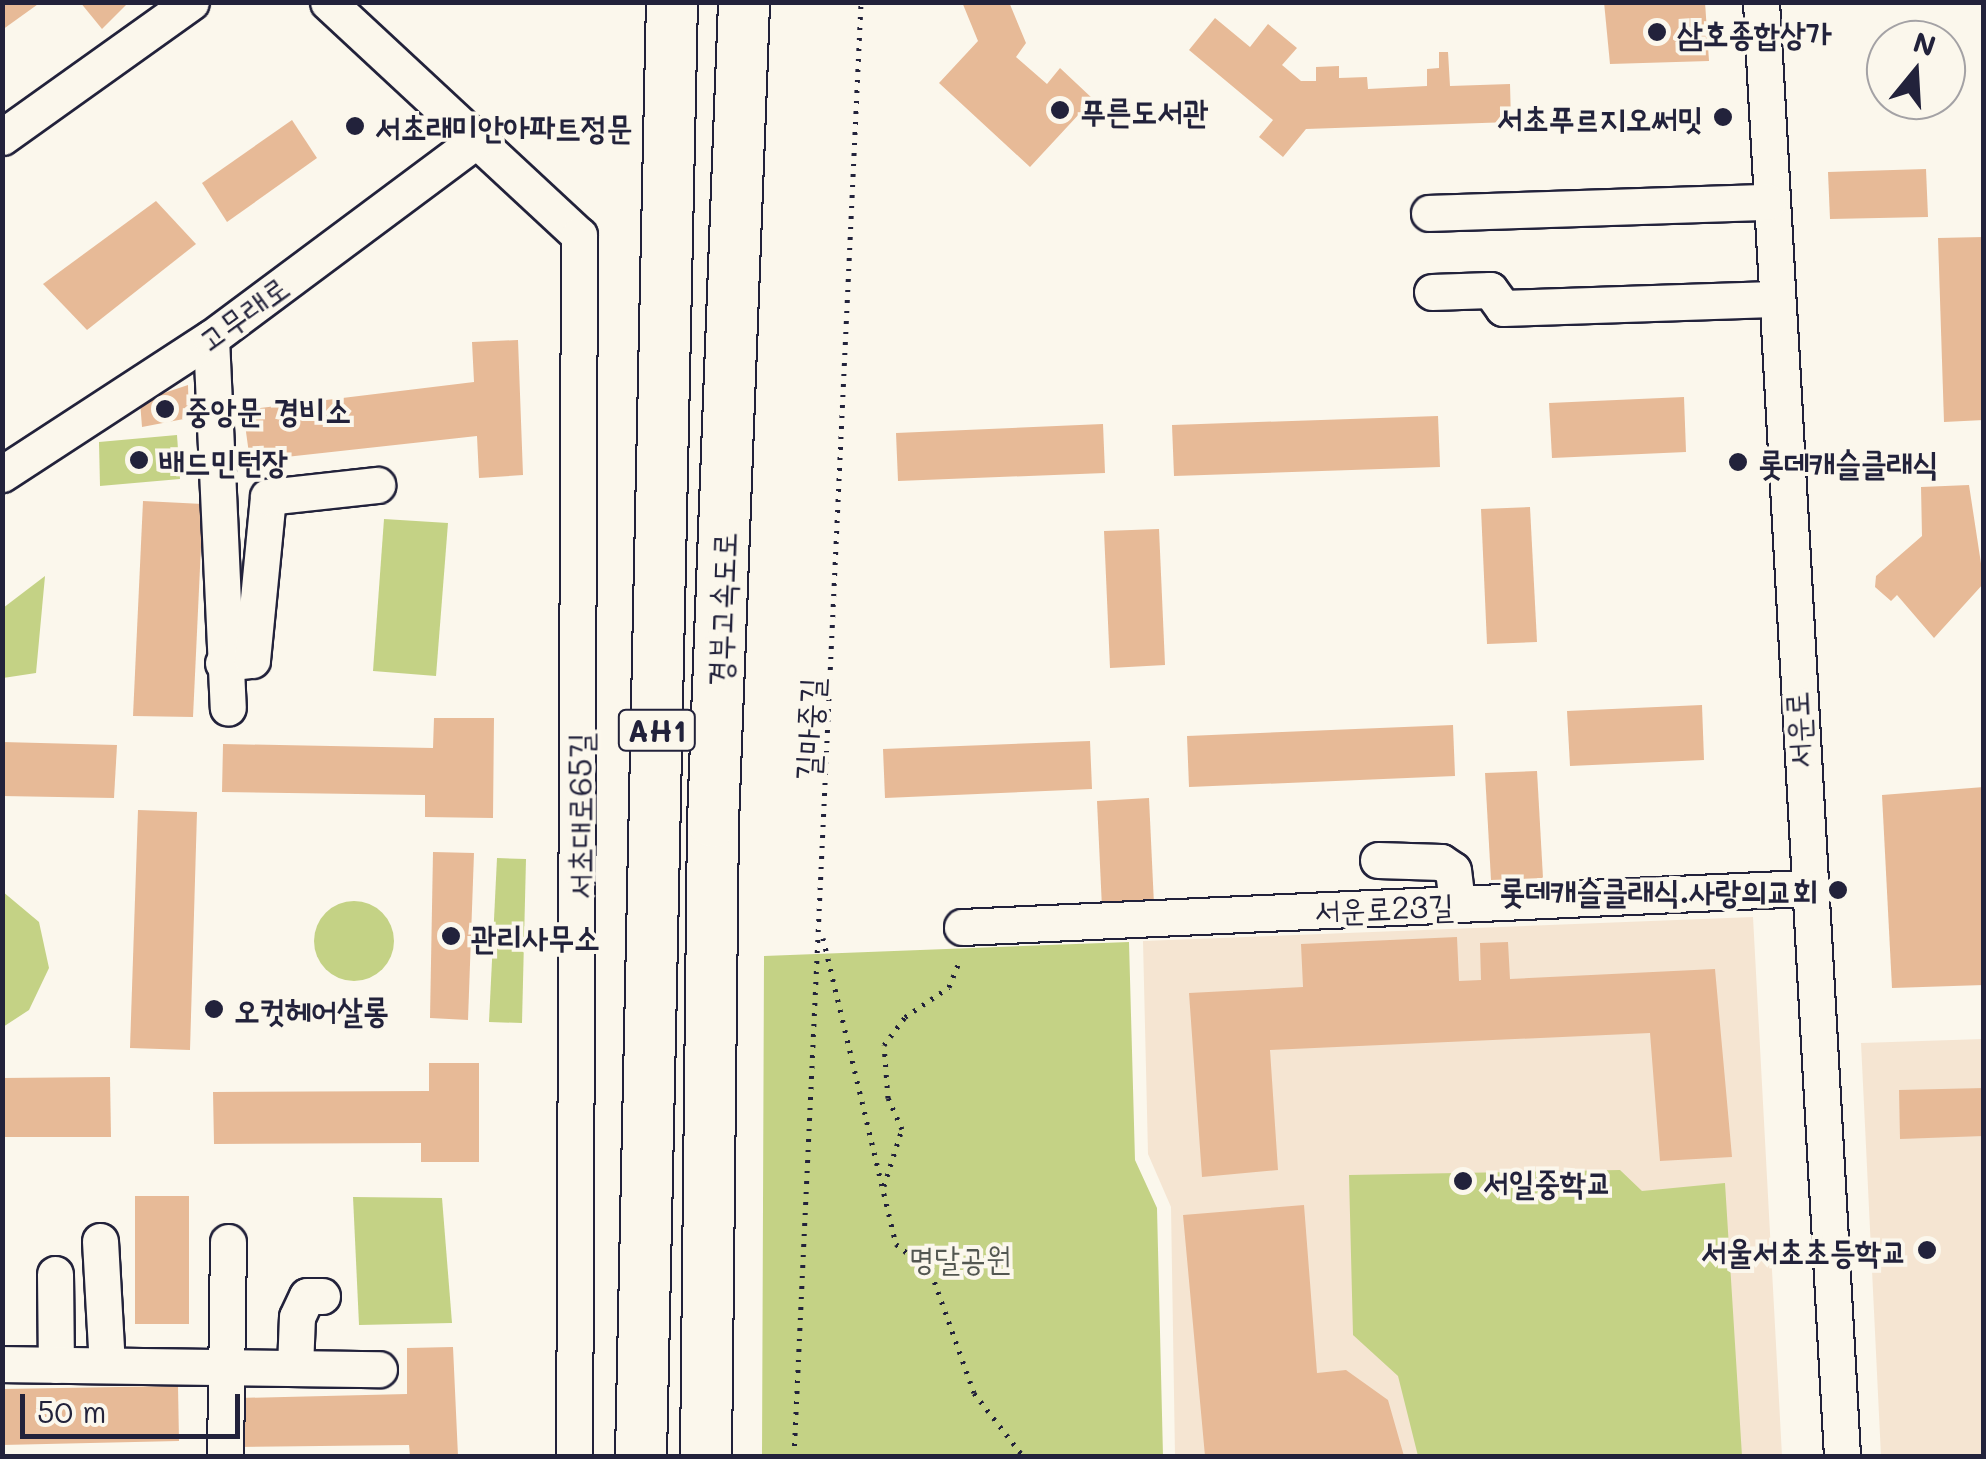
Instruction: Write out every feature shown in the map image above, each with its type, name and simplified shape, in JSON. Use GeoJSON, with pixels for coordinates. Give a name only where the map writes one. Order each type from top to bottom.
{"type":"FeatureCollection","features":[{"type":"Feature","properties":{"kind":"highway","name":"경부고속도로"},"geometry":{"type":"LineString","coordinates":[[641,1456],[672,2]]}},
{"type":"Feature","properties":{"kind":"highway","name":"경부고속도로"},"geometry":{"type":"LineString","coordinates":[[706,1456],[713,822],[747,2]]}},
{"type":"Feature","properties":{"kind":"street"},"geometry":{"type":"LineString","coordinates":[[2,137],[192,2]]}},
{"type":"Feature","properties":{"kind":"street"},"geometry":{"type":"LineString","coordinates":[[328,2],[475,141]]}},
{"type":"Feature","properties":{"kind":"street","name":"서운로"},"geometry":{"type":"LineString","coordinates":[[1761,2],[1805,888],[1842,1456]]}},
{"type":"Feature","properties":{"kind":"street","name":"서초대로65길"},"geometry":{"type":"LineString","coordinates":[[475,141],[579,234],[574,1456]]}},
{"type":"Feature","properties":{"kind":"street","name":"고무래로"},"geometry":{"type":"LineString","coordinates":[[2,474],[211,338],[475,141]]}},
{"type":"Feature","properties":{"kind":"street"},"geometry":{"type":"LineString","coordinates":[[1429,213],[1768,202]]}},
{"type":"Feature","properties":{"kind":"street"},"geometry":{"type":"LineString","coordinates":[[1432,292],[1490,290],[1503,308],[1773,299]]}},
{"type":"Feature","properties":{"kind":"street"},"geometry":{"type":"LineString","coordinates":[[211,338],[228,708]]}},
{"type":"Feature","properties":{"kind":"street"},"geometry":{"type":"LineString","coordinates":[[223,663],[252,660],[268,497],[377,485]]}},
{"type":"Feature","properties":{"kind":"street"},"geometry":{"type":"LineString","coordinates":[[1378,860],[1441,862],[1453,870],[1458,904]]}},
{"type":"Feature","properties":{"kind":"street","name":"서운로23길"},"geometry":{"type":"LineString","coordinates":[[962,927],[1805,888]]}},
{"type":"Feature","properties":{"kind":"street"},"geometry":{"type":"LineString","coordinates":[[100,1241],[107,1365]]}},
{"type":"Feature","properties":{"kind":"street"},"geometry":{"type":"LineString","coordinates":[[225,1456],[228,1242]]}},
{"type":"Feature","properties":{"kind":"street"},"geometry":{"type":"LineString","coordinates":[[55,1274],[56,1365]]}},
{"type":"Feature","properties":{"kind":"street"},"geometry":{"type":"LineString","coordinates":[[295,1368],[297,1318],[306,1296],[322,1296]]}},
{"type":"Feature","properties":{"kind":"street"},"geometry":{"type":"LineString","coordinates":[[2,1364],[379,1370]]}},
{"type":"Feature","properties":{"kind":"path","name":"길마중길"},"geometry":{"type":"LineString","coordinates":[[794,1456],[861,2]]}},
{"type":"Feature","properties":{"kind":"path"},"geometry":{"type":"LineString","coordinates":[[882,1189],[902,1140],[884,1045],[905,1017],[950,987],[962,927]]}},
{"type":"Feature","properties":{"kind":"path"},"geometry":{"type":"LineString","coordinates":[[821,930],[896,1244],[931,1272],[974,1393],[1023,1456]]}},
{"type":"Feature","properties":{"kind":"shaded area","name":"서일중학교"},"geometry":{"type":"Polygon","coordinates":[[[1753,917],[1782,1456],[1175,1456],[1171,1207],[1148,1154],[1143,941],[1753,917]]]}},
{"type":"Feature","properties":{"kind":"shaded area","name":"서울서초초등학교"},"geometry":{"type":"Polygon","coordinates":[[[1983,1039],[1983,1456],[1881,1456],[1861,1043],[1983,1039]]]}},
{"type":"Feature","properties":{"kind":"green space","name":"배드민턴장"},"geometry":{"type":"Polygon","coordinates":[[[177,435],[180,479],[100,486],[99,442],[177,435]]]}},
{"type":"Feature","properties":{"kind":"green space"},"geometry":{"type":"Polygon","coordinates":[[[384,519],[448,523],[436,676],[373,671],[384,519]]]}},
{"type":"Feature","properties":{"kind":"green space"},"geometry":{"type":"Polygon","coordinates":[[[45,576],[36,673],[3,678],[3,608],[45,576]]]}},
{"type":"Feature","properties":{"kind":"green space"},"geometry":{"type":"Polygon","coordinates":[[[497,858],[526,859],[522,1023],[489,1022],[497,858]]]}},
{"type":"Feature","properties":{"kind":"green space"},"geometry":{"type":"Polygon","coordinates":[[[2,891],[39,922],[49,968],[29,1010],[3,1027],[2,891]]]}},
{"type":"Feature","properties":{"kind":"green space"},"geometry":{"type":"Polygon","coordinates":[[[346,901],[362,901],[383,912],[394,941],[383,970],[362,981],[346,981],[332,975],[320,963],[314,949],[314,933],[320,919],[332,907],[346,901]]]}},
{"type":"Feature","properties":{"kind":"green space","name":"명달공원"},"geometry":{"type":"Polygon","coordinates":[[[1129,942],[1135,1160],[1157,1208],[1163,1456],[762,1456],[764,956],[1129,942]]]}},
{"type":"Feature","properties":{"kind":"green space"},"geometry":{"type":"Polygon","coordinates":[[[1620,1170],[1642,1191],[1725,1183],[1742,1456],[1418,1456],[1398,1376],[1353,1335],[1349,1175],[1620,1170]]]}},
{"type":"Feature","properties":{"kind":"green space"},"geometry":{"type":"Polygon","coordinates":[[[353,1197],[442,1198],[452,1323],[359,1325],[353,1197]]]}},
{"type":"Feature","properties":{"kind":"building"},"geometry":{"type":"Polygon","coordinates":[[[2,2],[41,2],[2,30],[2,2]]]}},
{"type":"Feature","properties":{"kind":"building"},"geometry":{"type":"Polygon","coordinates":[[[80,2],[129,2],[102,29],[80,2]]]}},
{"type":"Feature","properties":{"kind":"building"},"geometry":{"type":"Polygon","coordinates":[[[962,2],[1009,2],[1026,43],[1016,57],[1047,84],[1060,68],[1093,99],[1030,167],[939,83],[978,41],[962,2]]]}},
{"type":"Feature","properties":{"kind":"building","name":"삼호종합상가"},"geometry":{"type":"Polygon","coordinates":[[[1604,2],[1705,2],[1709,61],[1610,64],[1604,2]]]}},
{"type":"Feature","properties":{"kind":"building"},"geometry":{"type":"Polygon","coordinates":[[[1215,18],[1250,47],[1268,24],[1297,48],[1282,65],[1301,81],[1316,81],[1316,67],[1339,66],[1339,78],[1367,77],[1368,89],[1427,86],[1427,69],[1439,68],[1439,52],[1448,52],[1450,86],[1510,84],[1511,122],[1306,129],[1283,157],[1259,137],[1273,120],[1189,50],[1215,18]]]}},
{"type":"Feature","properties":{"kind":"building"},"geometry":{"type":"Polygon","coordinates":[[[292,120],[317,158],[227,222],[202,183],[292,120]]]}},
{"type":"Feature","properties":{"kind":"building"},"geometry":{"type":"Polygon","coordinates":[[[1926,169],[1928,217],[1830,219],[1828,172],[1926,169]]]}},
{"type":"Feature","properties":{"kind":"building"},"geometry":{"type":"Polygon","coordinates":[[[156,201],[196,244],[87,330],[43,284],[156,201]]]}},
{"type":"Feature","properties":{"kind":"building"},"geometry":{"type":"Polygon","coordinates":[[[1984,237],[1984,420],[1944,422],[1938,238],[1984,237]]]}},
{"type":"Feature","properties":{"kind":"building"},"geometry":{"type":"Polygon","coordinates":[[[518,340],[523,475],[479,478],[477,436],[250,461],[243,410],[474,382],[472,342],[518,340]]]}},
{"type":"Feature","properties":{"kind":"building","name":"중앙문 경비소"},"geometry":{"type":"Polygon","coordinates":[[[188,385],[189,418],[142,427],[140,401],[188,385]]]}},
{"type":"Feature","properties":{"kind":"building"},"geometry":{"type":"Polygon","coordinates":[[[1684,397],[1686,452],[1552,458],[1549,403],[1684,397]]]}},
{"type":"Feature","properties":{"kind":"building"},"geometry":{"type":"Polygon","coordinates":[[[1438,416],[1440,467],[1174,476],[1172,425],[1438,416]]]}},
{"type":"Feature","properties":{"kind":"building"},"geometry":{"type":"Polygon","coordinates":[[[1103,424],[1105,473],[898,481],[896,433],[1103,424]]]}},
{"type":"Feature","properties":{"kind":"building"},"geometry":{"type":"Polygon","coordinates":[[[1969,485],[1984,583],[1934,638],[1897,595],[1891,601],[1875,587],[1876,576],[1922,536],[1921,487],[1969,485]]]}},
{"type":"Feature","properties":{"kind":"building"},"geometry":{"type":"Polygon","coordinates":[[[143,501],[203,504],[193,717],[133,716],[143,501]]]}},
{"type":"Feature","properties":{"kind":"building"},"geometry":{"type":"Polygon","coordinates":[[[1530,507],[1537,642],[1487,644],[1481,509],[1530,507]]]}},
{"type":"Feature","properties":{"kind":"building"},"geometry":{"type":"Polygon","coordinates":[[[1159,529],[1165,665],[1110,668],[1104,531],[1159,529]]]}},
{"type":"Feature","properties":{"kind":"building"},"geometry":{"type":"Polygon","coordinates":[[[1702,705],[1704,760],[1570,766],[1567,711],[1702,705]]]}},
{"type":"Feature","properties":{"kind":"building"},"geometry":{"type":"Polygon","coordinates":[[[434,718],[494,718],[493,818],[425,817],[425,795],[222,792],[223,744],[433,748],[434,718]]]}},
{"type":"Feature","properties":{"kind":"building"},"geometry":{"type":"Polygon","coordinates":[[[1453,725],[1455,776],[1189,787],[1187,736],[1453,725]]]}},
{"type":"Feature","properties":{"kind":"building"},"geometry":{"type":"Polygon","coordinates":[[[1090,741],[1092,789],[885,798],[883,749],[1090,741]]]}},
{"type":"Feature","properties":{"kind":"building"},"geometry":{"type":"Polygon","coordinates":[[[2,742],[117,745],[114,798],[2,796],[2,742]]]}},
{"type":"Feature","properties":{"kind":"building"},"geometry":{"type":"Polygon","coordinates":[[[1537,771],[1543,878],[1491,880],[1485,773],[1537,771]]]}},
{"type":"Feature","properties":{"kind":"building"},"geometry":{"type":"Polygon","coordinates":[[[1984,787],[1984,985],[1892,988],[1882,795],[1984,787]]]}},
{"type":"Feature","properties":{"kind":"building"},"geometry":{"type":"Polygon","coordinates":[[[1149,798],[1154,905],[1102,908],[1097,801],[1149,798]]]}},
{"type":"Feature","properties":{"kind":"building"},"geometry":{"type":"Polygon","coordinates":[[[138,810],[197,812],[190,1050],[130,1048],[138,810]]]}},
{"type":"Feature","properties":{"kind":"building","name":"관리사무소"},"geometry":{"type":"Polygon","coordinates":[[[433,852],[474,853],[468,1020],[430,1018],[433,852]]]}},
{"type":"Feature","properties":{"kind":"building"},"geometry":{"type":"Polygon","coordinates":[[[1457,937],[1459,981],[1481,980],[1480,943],[1508,942],[1510,979],[1715,969],[1732,1157],[1660,1161],[1650,1033],[1270,1050],[1278,1170],[1202,1177],[1189,993],[1303,987],[1301,944],[1457,937]]]}},
{"type":"Feature","properties":{"kind":"building"},"geometry":{"type":"Polygon","coordinates":[[[429,1063],[479,1063],[479,1162],[421,1162],[421,1143],[214,1144],[213,1092],[429,1091],[429,1063]]]}},
{"type":"Feature","properties":{"kind":"building"},"geometry":{"type":"Polygon","coordinates":[[[110,1077],[111,1137],[2,1137],[2,1078],[110,1077]]]}},
{"type":"Feature","properties":{"kind":"building"},"geometry":{"type":"Polygon","coordinates":[[[1984,1088],[1984,1136],[1900,1139],[1899,1090],[1984,1088]]]}},
{"type":"Feature","properties":{"kind":"building"},"geometry":{"type":"Polygon","coordinates":[[[135,1196],[189,1196],[189,1324],[135,1324],[135,1196]]]}},
{"type":"Feature","properties":{"kind":"building"},"geometry":{"type":"Polygon","coordinates":[[[1304,1205],[1317,1373],[1346,1370],[1388,1400],[1404,1456],[1205,1456],[1183,1215],[1304,1205]]]}},
{"type":"Feature","properties":{"kind":"building"},"geometry":{"type":"Polygon","coordinates":[[[453,1347],[458,1456],[410,1456],[409,1445],[237,1447],[239,1398],[407,1394],[407,1348],[453,1347]]]}},
{"type":"Feature","properties":{"kind":"building"},"geometry":{"type":"Polygon","coordinates":[[[178,1386],[179,1441],[2,1445],[2,1389],[178,1386]]]}},
{"type":"Feature","properties":{"kind":"place","name":"삼호종합상가"},"geometry":{"type":"Point","coordinates":[1657,32]}},
{"type":"Feature","properties":{"kind":"place","name":"푸른도서관"},"geometry":{"type":"Point","coordinates":[1060,110]}},
{"type":"Feature","properties":{"kind":"place","name":"서초푸르지오써밋"},"geometry":{"type":"Point","coordinates":[1723,117]}},
{"type":"Feature","properties":{"kind":"place","name":"서초래미안아파트정문"},"geometry":{"type":"Point","coordinates":[355,126]}},
{"type":"Feature","properties":{"kind":"place","name":"중앙문 경비소"},"geometry":{"type":"Point","coordinates":[165,409]}},
{"type":"Feature","properties":{"kind":"place","name":"배드민턴장"},"geometry":{"type":"Point","coordinates":[139,460]}},
{"type":"Feature","properties":{"kind":"place","name":"롯데캐슬클래식"},"geometry":{"type":"Point","coordinates":[1738,462]}},
{"type":"Feature","properties":{"kind":"place","name":"롯데캐슬클래식.사랑의교회"},"geometry":{"type":"Point","coordinates":[1838,890]}},
{"type":"Feature","properties":{"kind":"place","name":"관리사무소"},"geometry":{"type":"Point","coordinates":[451,936]}},
{"type":"Feature","properties":{"kind":"place","name":"오컷헤어살롱"},"geometry":{"type":"Point","coordinates":[214,1009]}},
{"type":"Feature","properties":{"kind":"place","name":"서일중학교"},"geometry":{"type":"Point","coordinates":[1463,1181]}},
{"type":"Feature","properties":{"kind":"place","name":"서울서초초등학교"},"geometry":{"type":"Point","coordinates":[1927,1250]}}]}
